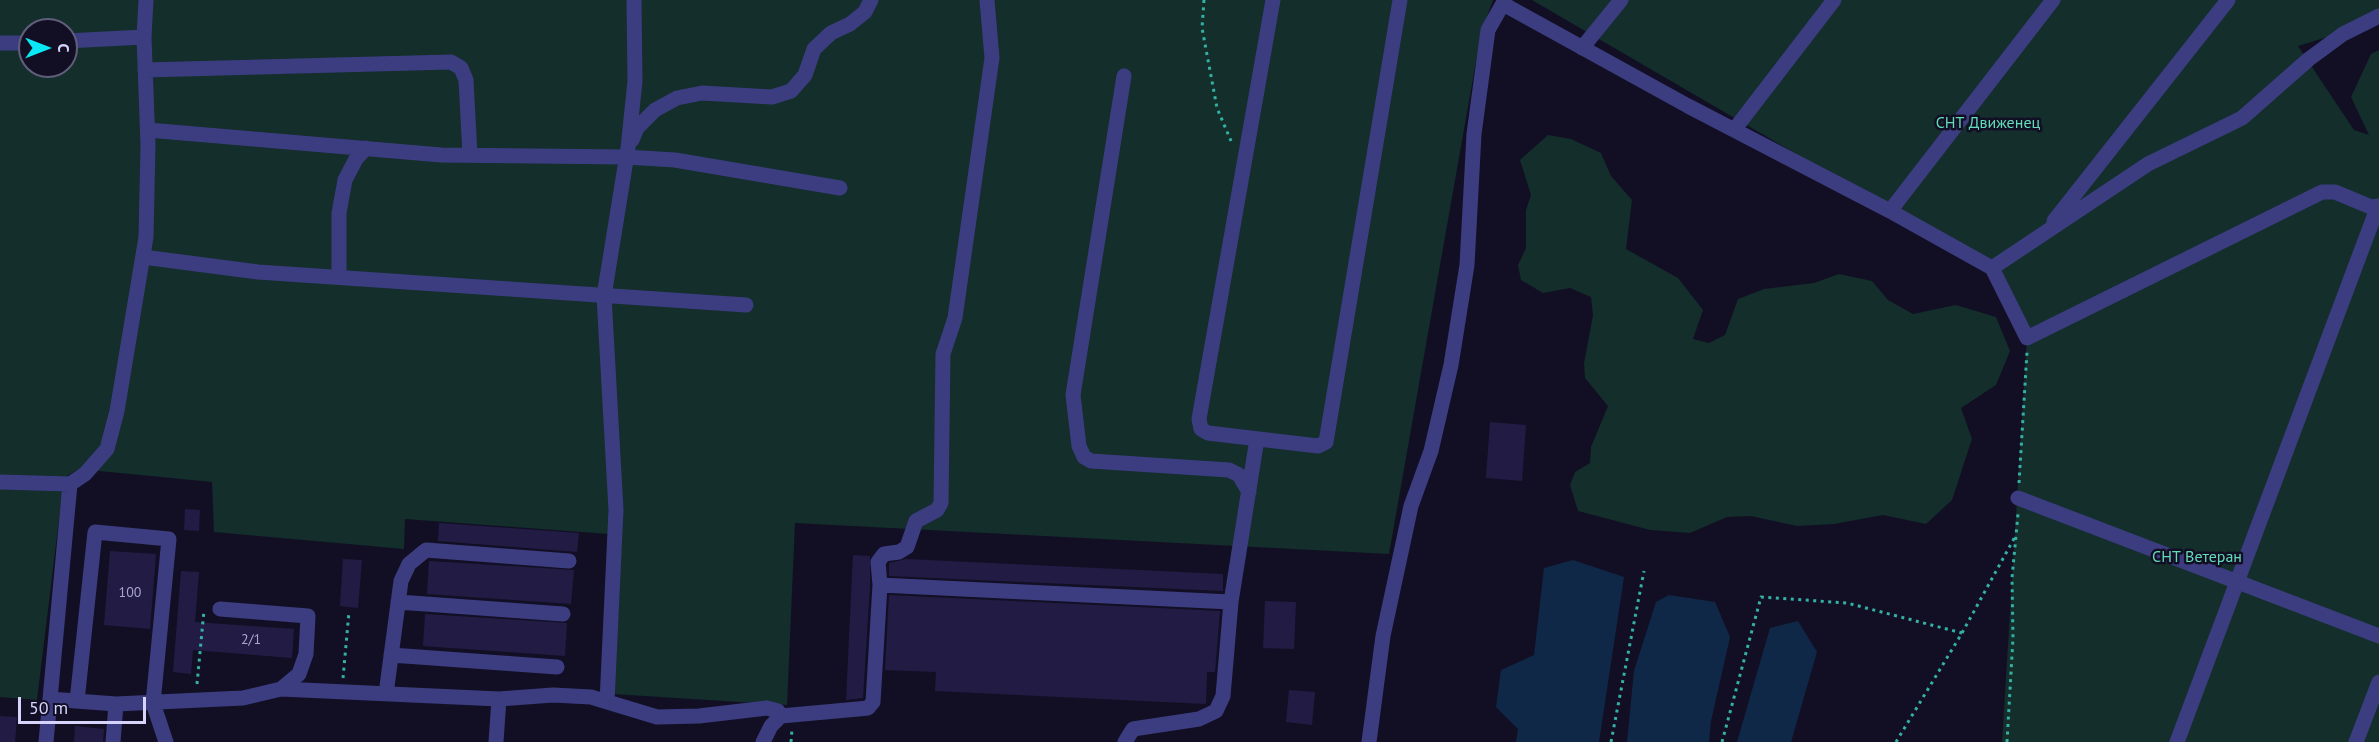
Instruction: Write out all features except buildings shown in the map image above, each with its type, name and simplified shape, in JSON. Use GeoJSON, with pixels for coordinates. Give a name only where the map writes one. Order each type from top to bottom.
{"type":"FeatureCollection","features":[{"type":"Feature","properties":{"kind":"street"},"geometry":{"type":"LineString","coordinates":[[0,482],[70,484],[85,474],[107,449],[117,411],[146,237],[148,130],[144,37],[146,0]]}},
{"type":"Feature","properties":{"kind":"street"},"geometry":{"type":"LineString","coordinates":[[607,702],[616,510],[604,296],[627,153],[635,81],[634,0]]}},
{"type":"Feature","properties":{"kind":"street"},"geometry":{"type":"LineString","coordinates":[[627,153],[638,128],[655,110],[677,98],[702,93],[772,97],[791,91],[805,75],[814,49],[831,33],[850,24],[865,12],[871,0]]}},
{"type":"Feature","properties":{"kind":"street"},"geometry":{"type":"LineString","coordinates":[[763,742],[771,726],[781,716],[868,708],[873,702],[880,585],[878,562],[884,554],[899,552],[907,547],[916,521],[937,510],[941,503],[943,354],[955,318],[992,58],[987,0]]}},
{"type":"Feature","properties":{"kind":"street"},"geometry":{"type":"LineString","coordinates":[[1273,0],[1199,419],[1201,429],[1208,433],[1318,446],[1326,442],[1400,0]]}},
{"type":"Feature","properties":{"kind":"street"},"geometry":{"type":"LineString","coordinates":[[1582,48],[1621,0]]}},
{"type":"Feature","properties":{"kind":"street"},"geometry":{"type":"LineString","coordinates":[[1734,130],[1834,0]]}},
{"type":"Feature","properties":{"kind":"street"},"geometry":{"type":"LineString","coordinates":[[1890,211],[2053,0]]}},
{"type":"Feature","properties":{"kind":"street"},"geometry":{"type":"LineString","coordinates":[[2045,232],[2228,0]]}},
{"type":"Feature","properties":{"kind":"street"},"geometry":{"type":"LineString","coordinates":[[1369,742],[1383,636],[1404,538],[1411,506],[1431,451],[1451,365],[1467,265],[1474,134],[1488,30],[1509,3],[1582,48],[1890,211],[1992,268],[2027,338],[2322,192],[2335,192],[2371,207],[2379,206],[2177,742]]}},
{"type":"Feature","properties":{"kind":"street"},"geometry":{"type":"LineString","coordinates":[[1992,268],[2148,164],[2242,118],[2317,53],[2343,34],[2379,16]]}},
{"type":"Feature","properties":{"kind":"street"},"geometry":{"type":"LineString","coordinates":[[78,40],[144,37]]}},
{"type":"Feature","properties":{"kind":"street"},"geometry":{"type":"LineString","coordinates":[[0,43],[18,43]]}},
{"type":"Feature","properties":{"kind":"street"},"geometry":{"type":"LineString","coordinates":[[145,70],[451,62],[461,68],[466,80],[470,155]]}},
{"type":"Feature","properties":{"kind":"street"},"geometry":{"type":"LineString","coordinates":[[1124,76],[1073,395],[1079,446],[1084,457],[1091,461],[1229,470],[1239,475],[1249,492]]}},
{"type":"Feature","properties":{"kind":"street"},"geometry":{"type":"LineString","coordinates":[[148,130],[470,155],[627,153],[840,188]]}},
{"type":"Feature","properties":{"kind":"street"},"geometry":{"type":"LineString","coordinates":[[339,277],[339,213],[345,180],[356,159],[366,148]]}},
{"type":"Feature","properties":{"kind":"street"},"geometry":{"type":"LineString","coordinates":[[143,257],[258,272],[746,305]]}},
{"type":"Feature","properties":{"kind":"street"},"geometry":{"type":"LineString","coordinates":[[1125,742],[1133,729],[1198,720],[1216,711],[1223,696],[1231,602],[1257,439]]}},
{"type":"Feature","properties":{"kind":"street"},"geometry":{"type":"LineString","coordinates":[[46,742],[70,484]]}},
{"type":"Feature","properties":{"kind":"street"},"geometry":{"type":"LineString","coordinates":[[2018,498],[2379,636]]}},
{"type":"Feature","properties":{"kind":"street"},"geometry":{"type":"LineString","coordinates":[[77,701],[94,532],[169,539],[153,703],[166,742]]}},
{"type":"Feature","properties":{"kind":"street"},"geometry":{"type":"LineString","coordinates":[[386,694],[401,581],[409,564],[426,550],[569,561]]}},
{"type":"Feature","properties":{"kind":"street"},"geometry":{"type":"LineString","coordinates":[[880,585],[1231,602]]}},
{"type":"Feature","properties":{"kind":"street"},"geometry":{"type":"LineString","coordinates":[[398,602],[563,614]]}},
{"type":"Feature","properties":{"kind":"street"},"geometry":{"type":"LineString","coordinates":[[220,609],[308,616],[306,654],[299,674],[281,689]]}},
{"type":"Feature","properties":{"kind":"street"},"geometry":{"type":"LineString","coordinates":[[391,655],[557,667]]}},
{"type":"Feature","properties":{"kind":"street"},"geometry":{"type":"LineString","coordinates":[[2356,742],[2379,682]]}},
{"type":"Feature","properties":{"kind":"street"},"geometry":{"type":"LineString","coordinates":[[50,699],[116,704],[153,703],[243,698],[281,689],[499,699],[553,695],[591,697],[657,717],[699,716],[767,708],[778,711],[781,716]]}},
{"type":"Feature","properties":{"kind":"street"},"geometry":{"type":"LineString","coordinates":[[496,742],[499,699]]}},
{"type":"Feature","properties":{"kind":"street"},"geometry":{"type":"LineString","coordinates":[[113,742],[116,704]]}},
{"type":"Feature","properties":{"kind":"path"},"geometry":{"type":"LineString","coordinates":[[1204,0],[1203,28],[1217,108],[1221,124],[1234,147]]}},
{"type":"Feature","properties":{"kind":"path"},"geometry":{"type":"LineString","coordinates":[[2007,742],[2013,638],[2012,578],[2017,533],[2027,338]]}},
{"type":"Feature","properties":{"kind":"path"},"geometry":{"type":"LineString","coordinates":[[1896,742],[1962,633],[2017,533]]}},
{"type":"Feature","properties":{"kind":"path"},"geometry":{"type":"LineString","coordinates":[[1611,742],[1644,571]]}},
{"type":"Feature","properties":{"kind":"path"},"geometry":{"type":"LineString","coordinates":[[1722,742],[1761,597],[1847,603],[1962,633]]}},
{"type":"Feature","properties":{"kind":"path"},"geometry":{"type":"LineString","coordinates":[[196,701],[204,608],[220,609]]}},
{"type":"Feature","properties":{"kind":"path"},"geometry":{"type":"LineString","coordinates":[[342,692],[349,612]]}},
{"type":"Feature","properties":{"kind":"green space"},"geometry":{"type":"Polygon","coordinates":[[[0,0],[1493,0],[1481,33],[1389,554],[795,523],[787,705],[613,694],[622,535],[405,519],[404,549],[214,532],[212,482],[79,469],[67,476],[61,503],[37,700],[0,697],[0,0]]]}},
{"type":"Feature","properties":{"kind":"green space","name":"СНТ Ветеран"},"geometry":{"type":"Polygon","coordinates":[[[1532,0],[2379,0],[2379,11],[2334,35],[2298,46],[2354,130],[2369,135],[2351,97],[2371,54],[2379,50],[2379,742],[2002,742],[2027,338],[1992,268],[1532,0]]]}},
{"type":"Feature","properties":{"kind":"green space"},"geometry":{"type":"Polygon","coordinates":[[[1548,135],[1571,139],[1601,153],[1611,176],[1632,200],[1626,249],[1678,278],[1703,310],[1693,339],[1709,343],[1725,335],[1738,299],[1764,289],[1814,283],[1839,274],[1872,281],[1888,300],[1913,314],[1956,305],[1996,317],[2010,351],[1996,385],[1961,408],[1972,439],[1952,500],[1926,524],[1883,515],[1834,524],[1797,526],[1751,516],[1727,517],[1690,533],[1650,530],[1578,511],[1570,485],[1575,472],[1590,463],[1591,447],[1608,406],[1585,378],[1584,363],[1593,315],[1591,297],[1570,288],[1543,293],[1521,280],[1518,265],[1526,248],[1526,210],[1531,195],[1520,160],[1548,135]]]}},
{"type":"Feature","properties":{"kind":"water"},"geometry":{"type":"Polygon","coordinates":[[[1573,560],[1624,577],[1599,742],[1516,742],[1518,729],[1496,707],[1501,670],[1534,655],[1544,568],[1573,560]]]}},
{"type":"Feature","properties":{"kind":"water"},"geometry":{"type":"Polygon","coordinates":[[[1669,595],[1715,602],[1730,637],[1711,721],[1709,742],[1627,742],[1634,671],[1656,602],[1669,595]]]}},
{"type":"Feature","properties":{"kind":"water"},"geometry":{"type":"Polygon","coordinates":[[[1798,621],[1817,652],[1791,742],[1737,742],[1770,628],[1798,621]]]}},
{"type":"Feature","properties":{"kind":"park label","name":"СНТ Движенец"},"geometry":{"type":"Point","coordinates":[1988,123]}}]}
